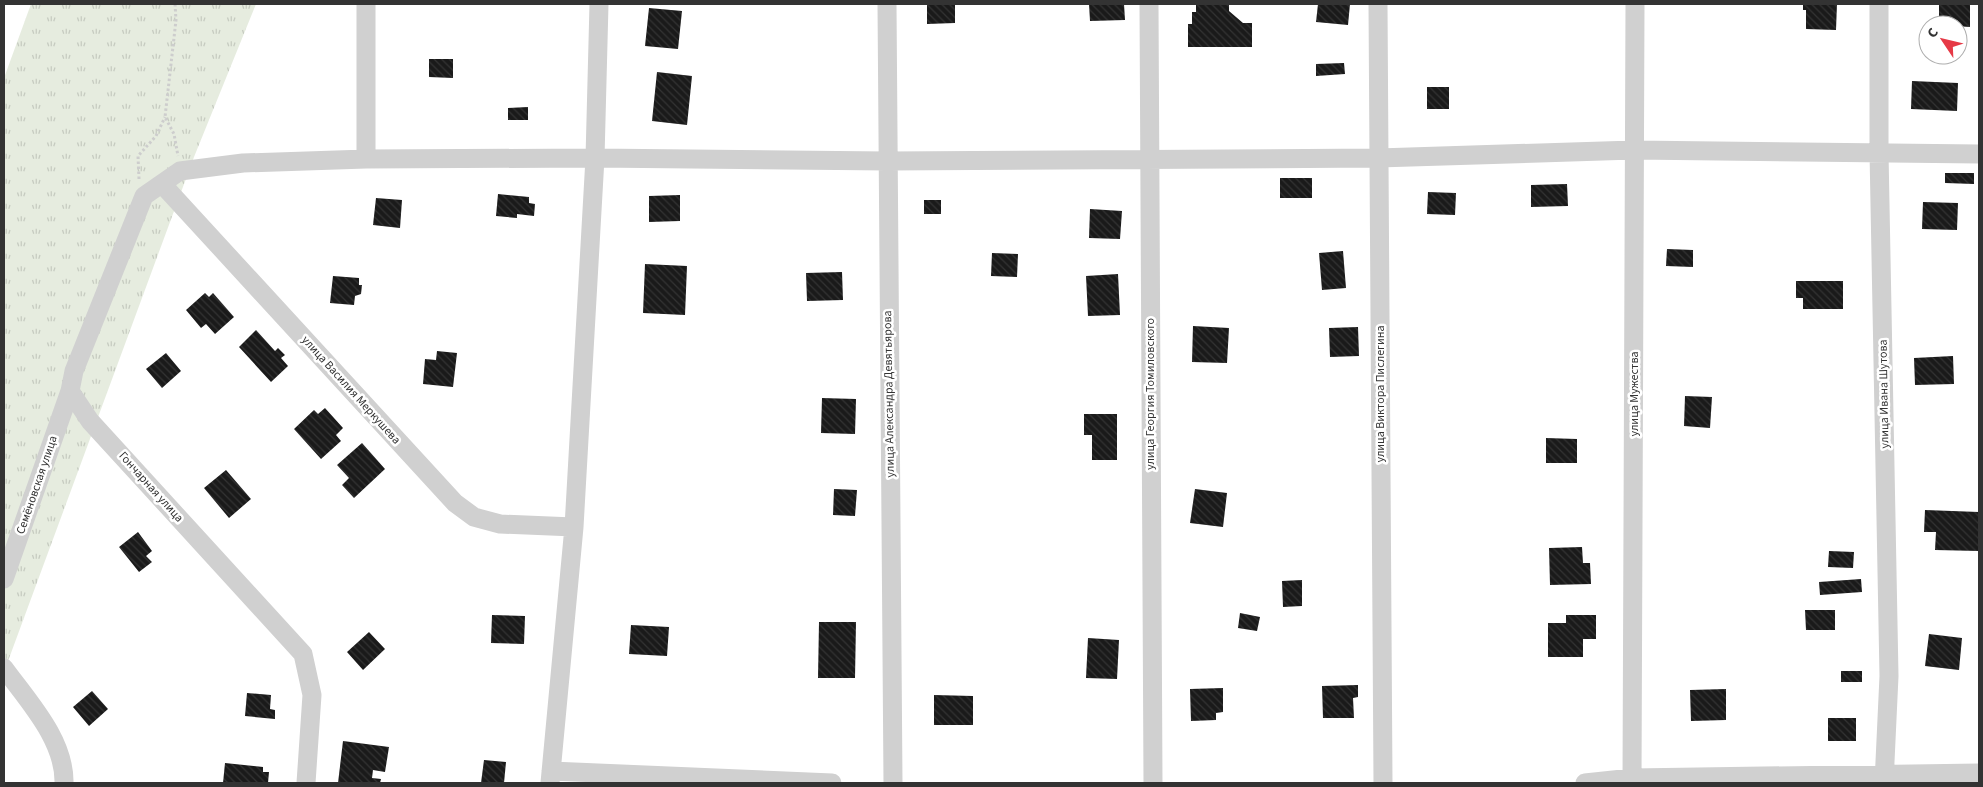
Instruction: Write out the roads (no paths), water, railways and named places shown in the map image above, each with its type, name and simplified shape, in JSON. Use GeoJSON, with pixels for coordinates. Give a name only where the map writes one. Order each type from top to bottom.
{"type":"FeatureCollection","features":[{"type":"Feature","properties":{"kind":"street"},"geometry":{"type":"LineString","coordinates":[[366,4],[366,159]]}},
{"type":"Feature","properties":{"kind":"street"},"geometry":{"type":"LineString","coordinates":[[598,4],[595,158],[574,527],[550,777],[832,783]]}},
{"type":"Feature","properties":{"kind":"street","name":"улица Александра Девятьярова"},"geometry":{"type":"LineString","coordinates":[[887,4],[893,783]]}},
{"type":"Feature","properties":{"kind":"street","name":"улица Георгия Томиловского"},"geometry":{"type":"LineString","coordinates":[[1149,4],[1153,783]]}},
{"type":"Feature","properties":{"kind":"street","name":"улица Виктора Пислегина"},"geometry":{"type":"LineString","coordinates":[[1378,4],[1383,783]]}},
{"type":"Feature","properties":{"kind":"street","name":"улица Мужества"},"geometry":{"type":"LineString","coordinates":[[1632,780],[1635,4]]}},
{"type":"Feature","properties":{"kind":"street","name":"улица Ивана Шутова"},"geometry":{"type":"LineString","coordinates":[[1879,4],[1879,152],[1889,676],[1884,779]]}},
{"type":"Feature","properties":{"kind":"street"},"geometry":{"type":"LineString","coordinates":[[70,391],[74,371],[144,196],[180,171],[276,161],[366,159],[595,158],[887,161],[1378,158],[1634,150],[1979,154]]}},
{"type":"Feature","properties":{"kind":"street","name":"улица Василия Меркушева"},"geometry":{"type":"LineString","coordinates":[[162,184],[455,503],[474,517],[500,524],[574,527]]}},
{"type":"Feature","properties":{"kind":"street","name":"Семёновская улица"},"geometry":{"type":"LineString","coordinates":[[4,579],[70,391]]}},
{"type":"Feature","properties":{"kind":"street","name":"Гончарная улица"},"geometry":{"type":"LineString","coordinates":[[70,391],[90,421],[303,654],[312,695],[306,783]]}},
{"type":"Feature","properties":{"kind":"street"},"geometry":{"type":"LineString","coordinates":[[4,668],[47,728],[64,768],[64,783]]}},
{"type":"Feature","properties":{"kind":"street"},"geometry":{"type":"LineString","coordinates":[[1585,783],[1632,780],[1884,779],[1979,773]]}}]}
